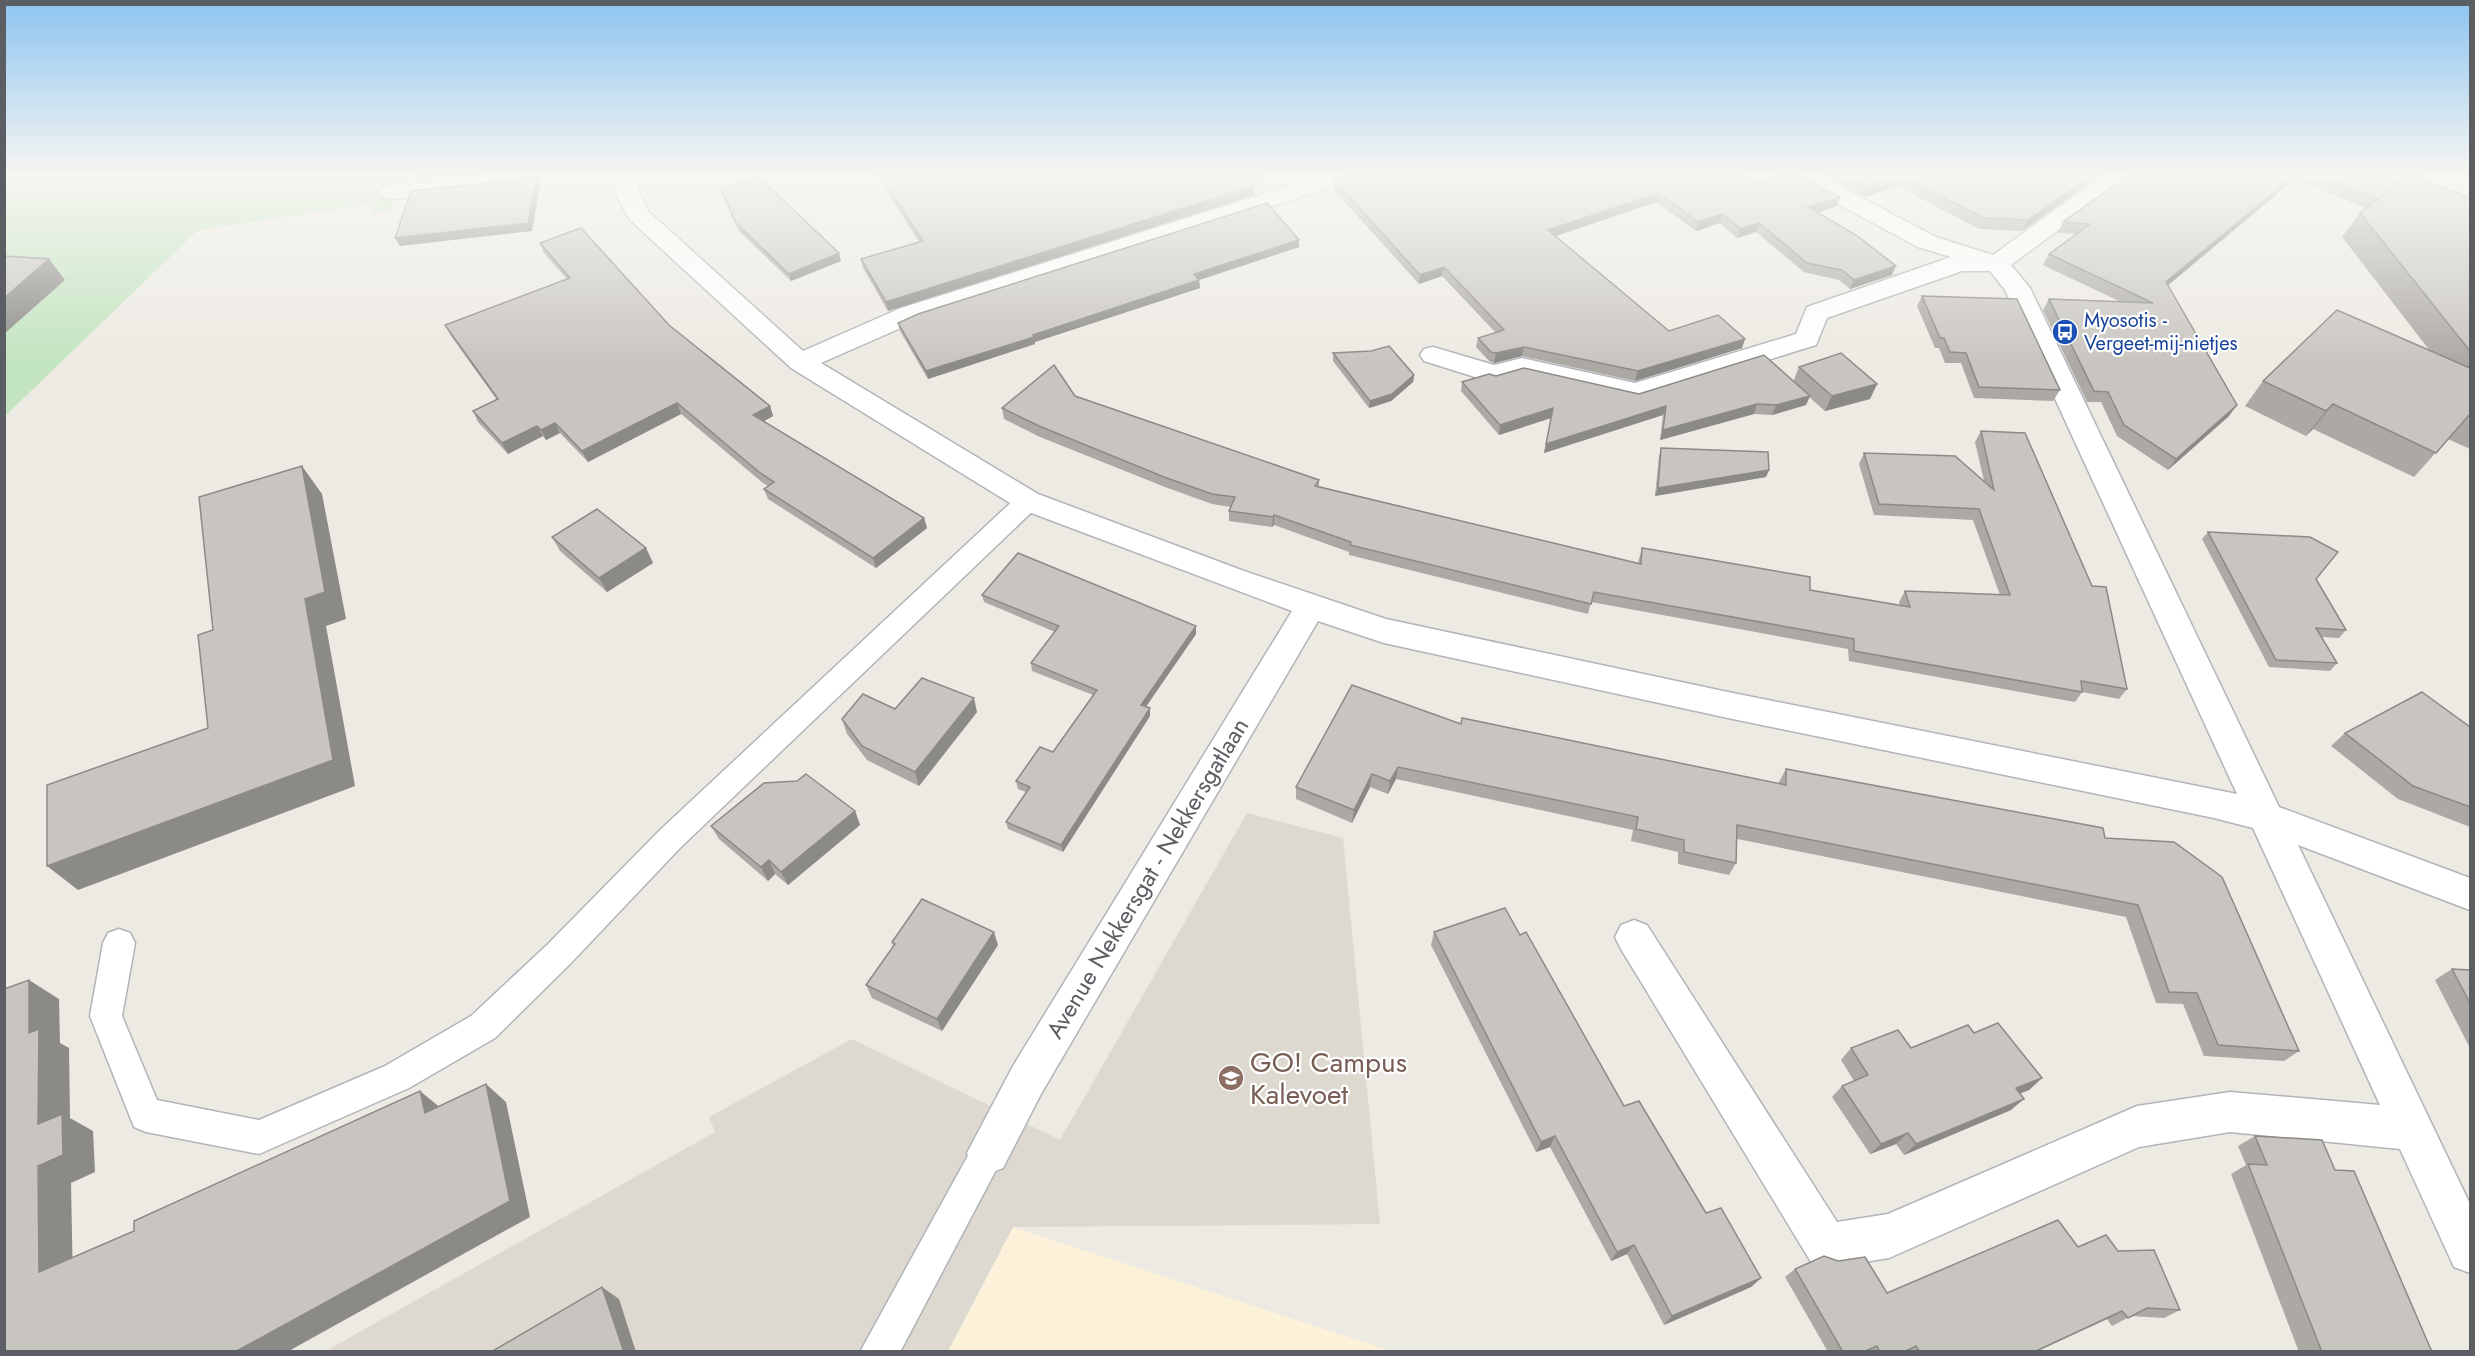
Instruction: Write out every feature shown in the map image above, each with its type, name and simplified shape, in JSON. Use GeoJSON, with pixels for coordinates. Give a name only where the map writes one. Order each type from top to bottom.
{"type":"FeatureCollection","features":[{"type":"Feature","properties":{"kind":"street"},"geometry":{"type":"LineString","coordinates":[[663,237],[800,362],[1028,501],[1233,579],[1384,631],[1740,708],[2214,803],[2266,817],[2470,894]]}},
{"type":"Feature","properties":{"kind":"street"},"geometry":{"type":"LineString","coordinates":[[800,362],[910,314],[1151,237]]}},
{"type":"Feature","properties":{"kind":"street"},"geometry":{"type":"LineString","coordinates":[[1918,237],[1997,264],[2018,288],[2470,1251]]}},
{"type":"Feature","properties":{"kind":"street"},"geometry":{"type":"LineString","coordinates":[[1434,355],[1494,374],[1522,366],[1636,392],[1807,339],[1816,313],[1941,271],[1958,263],[1997,264],[2033,237]]}},
{"type":"Feature","properties":{"kind":"street","name":"Avenue Nekkersgat - Nekkersgatlaan"},"geometry":{"type":"LineString","coordinates":[[988,1154],[1027,1080],[1311,606]]}},
{"type":"Feature","properties":{"kind":"street"},"geometry":{"type":"LineString","coordinates":[[1634,937],[1827,1246],[1889,1236],[2137,1127],[2230,1112],[2412,1129]]}},
{"type":"Feature","properties":{"kind":"lane"},"geometry":{"type":"LineString","coordinates":[[119,943],[106,1016],[146,1115],[259,1137],[398,1077],[483,1027],[559,954],[670,839],[1028,501]]}},
{"type":"Feature","properties":{"kind":"lane"},"geometry":{"type":"LineString","coordinates":[[879,1352],[988,1154]]}},
{"type":"Feature","properties":{"kind":"shaded area","name":"GO! Campus Kalevoet"},"geometry":{"type":"Polygon","coordinates":[[[1247,813],[1343,838],[1380,1224],[1013,1227],[948,1351],[324,1352],[715,1132],[709,1117],[852,1039],[1060,1140],[1247,813]]]}},
{"type":"Feature","properties":{"kind":"shaded area"},"geometry":{"type":"Polygon","coordinates":[[[1013,1227],[1391,1351],[948,1352],[1013,1227]]]}},
{"type":"Feature","properties":{"kind":"green space"},"geometry":{"type":"Polygon","coordinates":[[[5,237],[190,237],[5,416],[5,237]]]}},
{"type":"Feature","properties":{"kind":"building"},"geometry":{"type":"Polygon","coordinates":[[[556,237],[589,237],[669,325],[770,406],[753,415],[924,518],[873,558],[764,489],[774,482],[677,403],[582,451],[555,423],[541,430],[537,426],[502,443],[473,411],[498,399],[445,325],[570,278],[540,243],[556,237]]]}},
{"type":"Feature","properties":{"kind":"building"},"geometry":{"type":"Polygon","coordinates":[[[751,237],[822,237],[839,253],[789,274],[751,237]]]}},
{"type":"Feature","properties":{"kind":"building"},"geometry":{"type":"Polygon","coordinates":[[[921,237],[1091,237],[886,302],[861,259],[923,241],[921,237]]]}},
{"type":"Feature","properties":{"kind":"building"},"geometry":{"type":"Polygon","coordinates":[[[1159,237],[1297,237],[1299,240],[1194,274],[1199,280],[1033,335],[1034,337],[926,371],[898,323],[918,314],[1159,237]]]}},
{"type":"Feature","properties":{"kind":"building"},"geometry":{"type":"Polygon","coordinates":[[[1386,237],[1557,237],[1669,331],[1718,315],[1745,339],[1638,371],[1524,347],[1496,353],[1491,352],[1478,338],[1504,330],[1444,267],[1420,275],[1386,237]]]}},
{"type":"Feature","properties":{"kind":"building"},"geometry":{"type":"Polygon","coordinates":[[[1776,237],[1859,237],[1896,266],[1854,280],[1842,270],[1807,263],[1776,237]]]}},
{"type":"Feature","properties":{"kind":"building"},"geometry":{"type":"Polygon","coordinates":[[[2072,237],[2220,237],[2166,282],[2237,405],[2176,459],[2124,425],[2108,392],[2094,391],[2049,299],[2153,303],[2049,254],[2072,237]]]}},
{"type":"Feature","properties":{"kind":"building"},"geometry":{"type":"Polygon","coordinates":[[[2379,237],[2470,237],[2470,351],[2379,237]]]}},
{"type":"Feature","properties":{"kind":"building"},"geometry":{"type":"Polygon","coordinates":[[[4,256],[49,259],[4,298],[4,256]]]}},
{"type":"Feature","properties":{"kind":"building"},"geometry":{"type":"Polygon","coordinates":[[[1922,296],[2017,299],[2060,390],[1979,387],[1966,353],[1950,352],[1944,338],[1940,338],[1922,296]]]}},
{"type":"Feature","properties":{"kind":"building"},"geometry":{"type":"Polygon","coordinates":[[[2337,310],[2470,368],[2470,414],[2436,453],[2333,404],[2326,411],[2263,381],[2337,310]]]}},
{"type":"Feature","properties":{"kind":"building"},"geometry":{"type":"Polygon","coordinates":[[[1389,346],[1414,375],[1392,394],[1370,401],[1333,353],[1371,351],[1389,346]]]}},
{"type":"Feature","properties":{"kind":"building"},"geometry":{"type":"Polygon","coordinates":[[[1841,353],[1877,384],[1832,396],[1799,367],[1841,353]]]}},
{"type":"Feature","properties":{"kind":"building"},"geometry":{"type":"Polygon","coordinates":[[[1764,355],[1810,396],[1776,405],[1757,404],[1663,430],[1666,406],[1546,444],[1553,408],[1500,425],[1462,382],[1489,374],[1496,376],[1524,368],[1639,394],[1764,355]]]}},
{"type":"Feature","properties":{"kind":"building"},"geometry":{"type":"Polygon","coordinates":[[[1054,365],[1075,396],[1319,480],[1315,486],[1641,564],[1642,548],[1810,577],[1810,590],[1910,607],[1905,591],[2010,595],[1979,509],[1879,504],[1864,453],[1955,456],[1994,490],[1981,431],[2025,433],[2092,586],[2106,587],[2127,689],[2081,681],[2082,692],[1854,651],[1854,639],[1594,592],[1591,604],[1350,545],[1351,542],[1274,515],[1273,517],[1229,511],[1235,497],[1212,494],[1164,477],[1039,426],[1002,408],[1054,365]]]}},
{"type":"Feature","properties":{"kind":"building"},"geometry":{"type":"Polygon","coordinates":[[[1661,448],[1768,452],[1769,470],[1658,488],[1661,448]]]}},
{"type":"Feature","properties":{"kind":"building"},"geometry":{"type":"Polygon","coordinates":[[[302,466],[325,592],[305,599],[333,760],[47,866],[47,785],[208,728],[198,635],[213,630],[199,497],[302,466]]]}},
{"type":"Feature","properties":{"kind":"building"},"geometry":{"type":"Polygon","coordinates":[[[597,509],[646,548],[599,578],[552,537],[597,509]]]}},
{"type":"Feature","properties":{"kind":"building"},"geometry":{"type":"Polygon","coordinates":[[[2208,532],[2310,537],[2338,552],[2316,579],[2346,630],[2316,628],[2337,663],[2276,660],[2208,532]]]}},
{"type":"Feature","properties":{"kind":"building"},"geometry":{"type":"Polygon","coordinates":[[[1018,553],[1196,626],[1141,705],[1150,708],[1061,845],[1006,822],[1030,787],[1016,781],[1040,747],[1053,752],[1097,690],[1031,663],[1059,626],[982,595],[1018,553]]]}},
{"type":"Feature","properties":{"kind":"building"},"geometry":{"type":"Polygon","coordinates":[[[922,678],[974,698],[915,772],[862,746],[842,719],[863,694],[895,709],[922,678]]]}},
{"type":"Feature","properties":{"kind":"building"},"geometry":{"type":"Polygon","coordinates":[[[1352,685],[1461,724],[1462,718],[1786,785],[1786,769],[2103,828],[2105,838],[2174,842],[2222,877],[2299,1051],[2218,1045],[2197,993],[2169,992],[2138,905],[1737,825],[1736,863],[1684,852],[1684,840],[1636,829],[1638,817],[1398,767],[1390,781],[1372,774],[1354,810],[1296,787],[1352,685]]]}},
{"type":"Feature","properties":{"kind":"building"},"geometry":{"type":"Polygon","coordinates":[[[2422,692],[2470,727],[2470,807],[2413,786],[2345,733],[2422,692]]]}},
{"type":"Feature","properties":{"kind":"building"},"geometry":{"type":"Polygon","coordinates":[[[806,774],[855,811],[781,872],[769,860],[761,867],[711,826],[764,783],[797,781],[806,774]]]}},
{"type":"Feature","properties":{"kind":"building"},"geometry":{"type":"Polygon","coordinates":[[[922,899],[994,932],[937,1019],[866,985],[895,944],[892,942],[922,899]]]}},
{"type":"Feature","properties":{"kind":"building"},"geometry":{"type":"Polygon","coordinates":[[[1505,908],[1520,935],[1526,932],[1624,1106],[1639,1101],[1706,1213],[1721,1208],[1761,1278],[1672,1316],[1634,1245],[1617,1252],[1555,1136],[1541,1142],[1434,932],[1505,908]]]}},
{"type":"Feature","properties":{"kind":"building"},"geometry":{"type":"Polygon","coordinates":[[[2452,969],[2470,970],[2470,1003],[2452,969]]]}},
{"type":"Feature","properties":{"kind":"building"},"geometry":{"type":"Polygon","coordinates":[[[29,980],[29,1033],[39,1029],[38,1124],[62,1114],[63,1155],[38,1166],[39,1272],[134,1231],[134,1221],[420,1091],[425,1113],[486,1084],[510,1201],[235,1352],[4,1352],[4,989],[29,980]]]}},
{"type":"Feature","properties":{"kind":"building"},"geometry":{"type":"Polygon","coordinates":[[[1998,1023],[2042,1078],[2016,1088],[2024,1099],[1916,1144],[1908,1133],[1881,1144],[1842,1086],[1868,1075],[1851,1048],[1898,1030],[1911,1048],[1968,1025],[1974,1033],[1998,1023]]]}},
{"type":"Feature","properties":{"kind":"building"},"geometry":{"type":"Polygon","coordinates":[[[2255,1136],[2322,1140],[2335,1170],[2354,1171],[2432,1352],[2322,1352],[2248,1164],[2267,1165],[2255,1136]]]}},
{"type":"Feature","properties":{"kind":"building"},"geometry":{"type":"Polygon","coordinates":[[[2058,1220],[2078,1247],[2106,1235],[2118,1251],[2154,1250],[2180,1310],[2147,1308],[2128,1318],[2122,1311],[2034,1352],[1920,1352],[1916,1346],[1904,1352],[1880,1352],[1877,1346],[1863,1352],[1843,1352],[1795,1269],[1824,1256],[1838,1261],[1865,1257],[1887,1293],[2058,1220]]]}},
{"type":"Feature","properties":{"kind":"building"},"geometry":{"type":"Polygon","coordinates":[[[602,1287],[624,1352],[491,1352],[602,1287]]]}},
{"type":"Feature","properties":{"kind":"place","name":"Myosotis - Vergeet-mij-nietjes"},"geometry":{"type":"Point","coordinates":[2065,332]}},
{"type":"Feature","properties":{"kind":"place","name":"GO! Campus Kalevoet"},"geometry":{"type":"Point","coordinates":[1231,1078]}}]}
